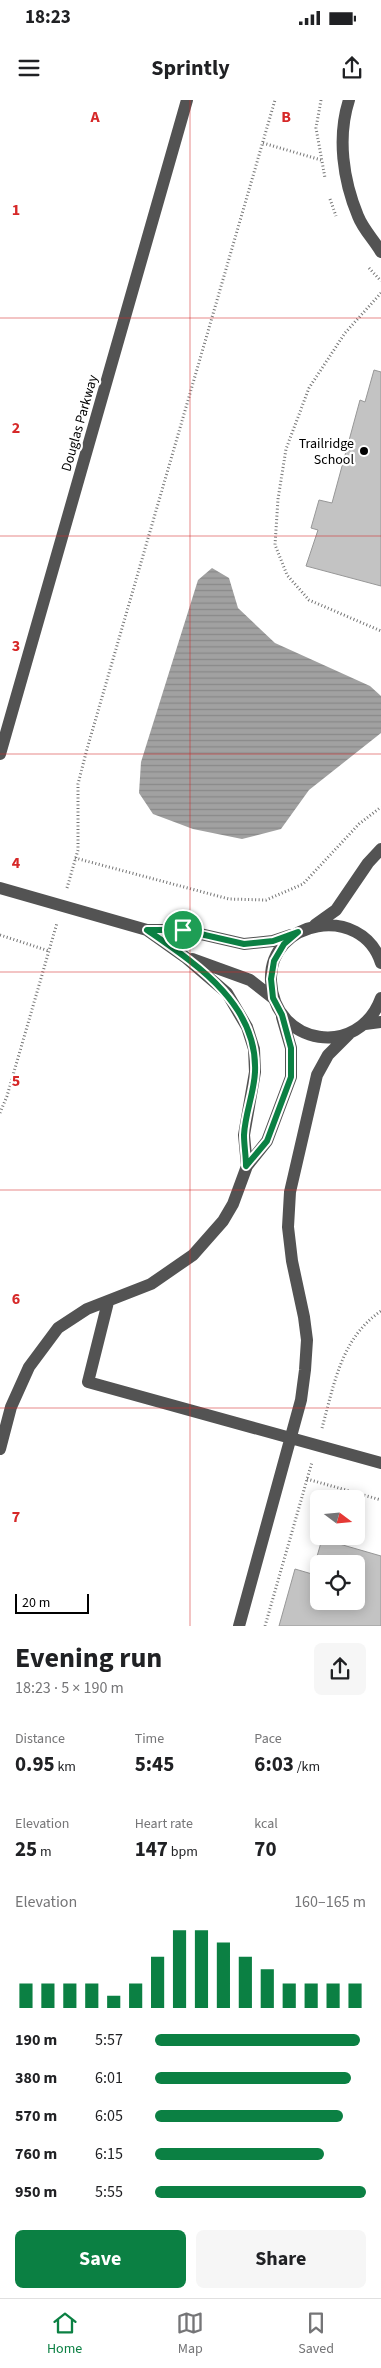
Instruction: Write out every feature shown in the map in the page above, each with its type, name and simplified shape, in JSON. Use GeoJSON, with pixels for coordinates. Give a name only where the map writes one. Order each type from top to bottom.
{"type":"FeatureCollection","features":[{"type":"Feature","properties":{"kind":"street","name":"Douglas Parkway"},"geometry":{"type":"LineString","coordinates":[[0,754],[186,100]]}},
{"type":"Feature","properties":{"kind":"street"},"geometry":{"type":"LineString","coordinates":[[349,100],[343,119],[343,168],[358,217],[381,252]]}},
{"type":"Feature","properties":{"kind":"street"},"geometry":{"type":"LineString","coordinates":[[0,888],[147,930],[183,930],[244,944],[273,941],[316,925],[336,910],[368,863],[381,849]]}},
{"type":"Feature","properties":{"kind":"street"},"geometry":{"type":"LineString","coordinates":[[316,925],[334,924],[352,929],[367,940],[380,959]]}},
{"type":"Feature","properties":{"kind":"street"},"geometry":{"type":"LineString","coordinates":[[147,930],[185,957],[227,993],[248,1027],[254,1049],[255,1072],[244,1135],[246,1166]]}},
{"type":"Feature","properties":{"kind":"street"},"geometry":{"type":"LineString","coordinates":[[0,1449],[11,1407],[29,1368],[58,1328],[87,1309],[151,1284],[193,1254],[223,1221],[232,1204],[246,1166],[267,1141],[291,1077],[291,1048],[282,1015],[273,998],[271,979],[274,961],[284,944],[298,932]]}},
{"type":"Feature","properties":{"kind":"street"},"geometry":{"type":"LineString","coordinates":[[185,957],[250,980],[273,998]]}},
{"type":"Feature","properties":{"kind":"street"},"geometry":{"type":"LineString","coordinates":[[239,1626],[300,1400],[306,1370],[307,1340],[292,1261],[288,1227],[290,1192],[317,1075],[328,1055],[350,1034],[365,1024],[377,1009],[381,998]]}},
{"type":"Feature","properties":{"kind":"street"},"geometry":{"type":"LineString","coordinates":[[282,1015],[295,1028],[312,1036],[331,1038],[350,1034]]}},
{"type":"Feature","properties":{"kind":"street"},"geometry":{"type":"LineString","coordinates":[[365,1024],[381,1022]]}},
{"type":"Feature","properties":{"kind":"street"},"geometry":{"type":"LineString","coordinates":[[108,1302],[88,1382],[381,1463]]}},
{"type":"Feature","properties":{"kind":"path"},"geometry":{"type":"LineString","coordinates":[[0,1113],[7,1096],[78,850],[78,784],[87,749],[275,100]]}},
{"type":"Feature","properties":{"kind":"path"},"geometry":{"type":"LineString","coordinates":[[263,143],[321,160]]}},
{"type":"Feature","properties":{"kind":"path"},"geometry":{"type":"LineString","coordinates":[[381,293],[345,333],[309,388],[286,449],[278,499],[275,545],[287,575],[308,600],[381,631]]}},
{"type":"Feature","properties":{"kind":"path"},"geometry":{"type":"LineString","coordinates":[[75,858],[229,899],[266,900],[303,884],[359,824],[381,808]]}},
{"type":"Feature","properties":{"kind":"path"},"geometry":{"type":"LineString","coordinates":[[0,935],[49,951]]}},
{"type":"Feature","properties":{"kind":"path"},"geometry":{"type":"LineString","coordinates":[[307,1479],[381,1500]]}},
{"type":"Feature","properties":{"kind":"shaded area"},"geometry":{"type":"Polygon","coordinates":[[[212,568],[229,578],[238,608],[275,643],[370,686],[381,696],[381,733],[309,790],[281,829],[242,839],[193,829],[153,814],[139,793],[141,762],[198,580],[212,568]]]}},
{"type":"Feature","properties":{"kind":"building","name":"Trailridge School"},"geometry":{"type":"Polygon","coordinates":[[[374,370],[381,372],[381,586],[306,566],[318,530],[311,528],[319,500],[332,503],[360,400],[365,402],[374,370]]]}},
{"type":"Feature","properties":{"kind":"building"},"geometry":{"type":"Polygon","coordinates":[[[320,1545],[343,1545],[381,1556],[381,1626],[279,1626],[295,1569],[310,1573],[310,1610],[365,1610],[365,1555],[317,1555],[320,1545]]]}},
{"type":"Feature","properties":{"kind":"place","name":"Trailridge School"},"geometry":{"type":"Point","coordinates":[364,451]}},
{"type":"Feature","properties":{"kind":"route"},"geometry":{"type":"LineString","coordinates":[[147,930],[183,930],[244,944],[273,941],[298,932],[284,944],[274,961],[271,979],[273,998],[282,1015],[291,1048],[291,1077],[267,1141],[246,1166],[244,1135],[255,1072],[254,1049],[248,1027],[227,993],[185,957],[147,930]]}}]}
